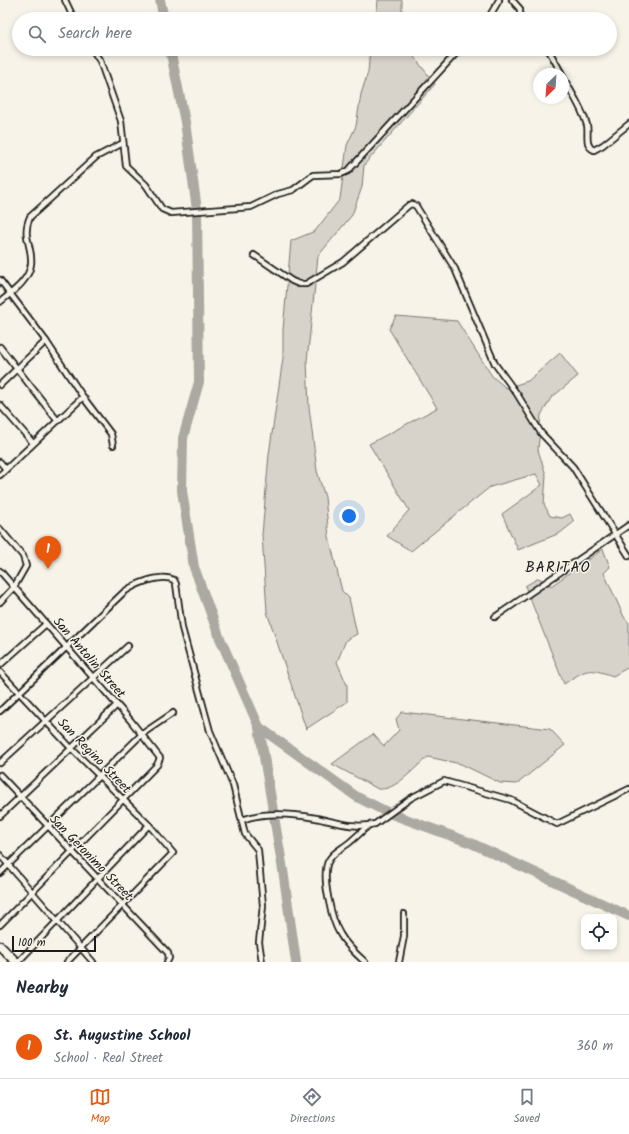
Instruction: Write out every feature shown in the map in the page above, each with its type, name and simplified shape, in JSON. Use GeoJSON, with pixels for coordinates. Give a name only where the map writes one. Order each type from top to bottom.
{"type":"FeatureCollection","features":[{"type":"Feature","properties":{"kind":"highway"},"geometry":{"type":"LineString","coordinates":[[0,946],[17,962]]}},
{"type":"Feature","properties":{"kind":"street"},"geometry":{"type":"LineString","coordinates":[[65,0],[71,12]]}},
{"type":"Feature","properties":{"kind":"street"},"geometry":{"type":"LineString","coordinates":[[492,12],[499,0]]}},
{"type":"Feature","properties":{"kind":"street"},"geometry":{"type":"LineString","coordinates":[[512,0],[520,9],[520,12]]}},
{"type":"Feature","properties":{"kind":"street"},"geometry":{"type":"LineString","coordinates":[[97,56],[100,61],[121,121],[126,166],[146,185],[166,212],[251,206],[278,194],[293,190],[313,175],[341,174],[348,171],[454,56]]}},
{"type":"Feature","properties":{"kind":"street"},"geometry":{"type":"LineString","coordinates":[[552,56],[558,68]]}},
{"type":"Feature","properties":{"kind":"street"},"geometry":{"type":"LineString","coordinates":[[569,89],[588,126],[588,144],[591,149],[594,150],[603,145],[629,124]]}},
{"type":"Feature","properties":{"kind":"street"},"geometry":{"type":"LineString","coordinates":[[0,302],[22,283],[30,268],[31,258],[25,234],[26,226],[30,217],[96,157],[123,143]]}},
{"type":"Feature","properties":{"kind":"street"},"geometry":{"type":"LineString","coordinates":[[254,255],[292,281],[299,284],[306,284],[343,262],[409,205],[412,204],[416,206],[455,269],[495,364],[517,394],[541,433],[573,468],[629,556]]}},
{"type":"Feature","properties":{"kind":"street"},"geometry":{"type":"LineString","coordinates":[[0,280],[46,341],[83,397],[111,434],[113,445]]}},
{"type":"Feature","properties":{"kind":"street"},"geometry":{"type":"LineString","coordinates":[[0,385],[16,368],[46,341]]}},
{"type":"Feature","properties":{"kind":"street"},"geometry":{"type":"LineString","coordinates":[[0,347],[57,420]]}},
{"type":"Feature","properties":{"kind":"street"},"geometry":{"type":"LineString","coordinates":[[0,475],[83,397]]}},
{"type":"Feature","properties":{"kind":"street"},"geometry":{"type":"LineString","coordinates":[[0,405],[33,443]]}},
{"type":"Feature","properties":{"kind":"street"},"geometry":{"type":"LineString","coordinates":[[0,462],[6,469]]}},
{"type":"Feature","properties":{"kind":"street"},"geometry":{"type":"LineString","coordinates":[[495,617],[615,533],[629,525]]}},
{"type":"Feature","properties":{"kind":"street"},"geometry":{"type":"LineString","coordinates":[[0,529],[25,561],[24,571],[14,587],[0,602]]}},
{"type":"Feature","properties":{"kind":"street","name":"San Antolin Street"},"geometry":{"type":"LineString","coordinates":[[0,571],[142,734],[159,756],[160,760],[122,800]]}},
{"type":"Feature","properties":{"kind":"street"},"geometry":{"type":"LineString","coordinates":[[0,711],[66,646],[133,586],[146,581],[168,578],[175,582],[182,628],[210,731],[233,785],[245,834],[258,850],[263,916],[259,942],[262,962]]}},
{"type":"Feature","properties":{"kind":"street"},"geometry":{"type":"LineString","coordinates":[[0,665],[46,624]]}},
{"type":"Feature","properties":{"kind":"street"},"geometry":{"type":"LineString","coordinates":[[0,764],[128,646]]}},
{"type":"Feature","properties":{"kind":"street","name":"San Regino Street"},"geometry":{"type":"LineString","coordinates":[[0,672],[71,748],[149,825],[173,853],[122,905]]}},
{"type":"Feature","properties":{"kind":"street"},"geometry":{"type":"LineString","coordinates":[[0,816],[117,705]]}},
{"type":"Feature","properties":{"kind":"street"},"geometry":{"type":"LineString","coordinates":[[0,873],[142,734],[173,713]]}},
{"type":"Feature","properties":{"kind":"street","name":"San Geronimo Street"},"geometry":{"type":"LineString","coordinates":[[0,775],[169,955],[167,962]]}},
{"type":"Feature","properties":{"kind":"street"},"geometry":{"type":"LineString","coordinates":[[242,820],[256,816],[290,816],[316,818],[352,826],[368,826],[375,824],[426,789],[444,781],[511,800],[557,824],[629,789]]}},
{"type":"Feature","properties":{"kind":"street"},"geometry":{"type":"LineString","coordinates":[[0,925],[122,800]]}},
{"type":"Feature","properties":{"kind":"street"},"geometry":{"type":"LineString","coordinates":[[17,962],[149,825]]}},
{"type":"Feature","properties":{"kind":"street"},"geometry":{"type":"LineString","coordinates":[[365,962],[347,944],[339,933],[331,908],[326,869],[328,861],[334,854],[368,826]]}},
{"type":"Feature","properties":{"kind":"street"},"geometry":{"type":"LineString","coordinates":[[0,855],[93,962]]}},
{"type":"Feature","properties":{"kind":"street"},"geometry":{"type":"LineString","coordinates":[[67,962],[122,905]]}},
{"type":"Feature","properties":{"kind":"street"},"geometry":{"type":"LineString","coordinates":[[399,962],[404,936],[404,914]]}},
{"type":"Feature","properties":{"kind":"shaded area"},"geometry":{"type":"Polygon","coordinates":[[[378,0],[402,0],[402,12],[377,12],[378,0]]]}},
{"type":"Feature","properties":{"kind":"shaded area"},"geometry":{"type":"Polygon","coordinates":[[[369,56],[413,56],[435,84],[364,165],[362,187],[352,215],[318,256],[307,361],[309,407],[317,471],[325,497],[329,537],[342,591],[349,598],[357,634],[346,640],[337,662],[347,685],[347,702],[306,729],[267,612],[262,535],[269,454],[283,358],[283,330],[291,241],[315,231],[340,199],[347,145],[356,126],[361,94],[368,72],[369,56]]]}},
{"type":"Feature","properties":{"kind":"shaded area"},"geometry":{"type":"Polygon","coordinates":[[[396,316],[457,321],[492,376],[506,388],[528,381],[560,353],[578,376],[551,398],[541,415],[538,450],[546,475],[544,504],[550,516],[562,518],[570,514],[574,522],[560,533],[518,550],[502,514],[542,485],[536,474],[490,487],[411,551],[387,536],[409,510],[369,444],[437,408],[389,329],[396,316]]]}},
{"type":"Feature","properties":{"kind":"shaded area"},"geometry":{"type":"Polygon","coordinates":[[[603,549],[610,567],[604,573],[624,617],[629,623],[629,667],[613,676],[598,671],[587,671],[564,684],[525,586],[539,578],[551,586],[603,549]]]}},
{"type":"Feature","properties":{"kind":"shaded area"},"geometry":{"type":"Polygon","coordinates":[[[402,712],[550,729],[565,745],[517,784],[500,783],[461,764],[428,757],[405,778],[385,789],[378,789],[332,764],[373,734],[384,746],[399,730],[396,719],[402,712]]]}},
{"type":"Feature","properties":{"kind":"waterway"},"geometry":{"type":"LineString","coordinates":[[160,0],[163,12]]}},
{"type":"Feature","properties":{"kind":"waterway"},"geometry":{"type":"LineString","coordinates":[[171,56],[185,122],[197,210],[199,382],[183,438],[182,491],[194,567],[219,636],[259,727],[283,870],[296,962]]}},
{"type":"Feature","properties":{"kind":"waterway"},"geometry":{"type":"LineString","coordinates":[[259,727],[357,797],[389,813],[471,843],[629,916]]}},
{"type":"Feature","properties":{"kind":"place","name":"St. Augustine School"},"geometry":{"type":"Point","coordinates":[48,569]}},
{"type":"Feature","properties":{"kind":"district","name":"BARITAO"},"geometry":{"type":"Point","coordinates":[558,567]}}]}
